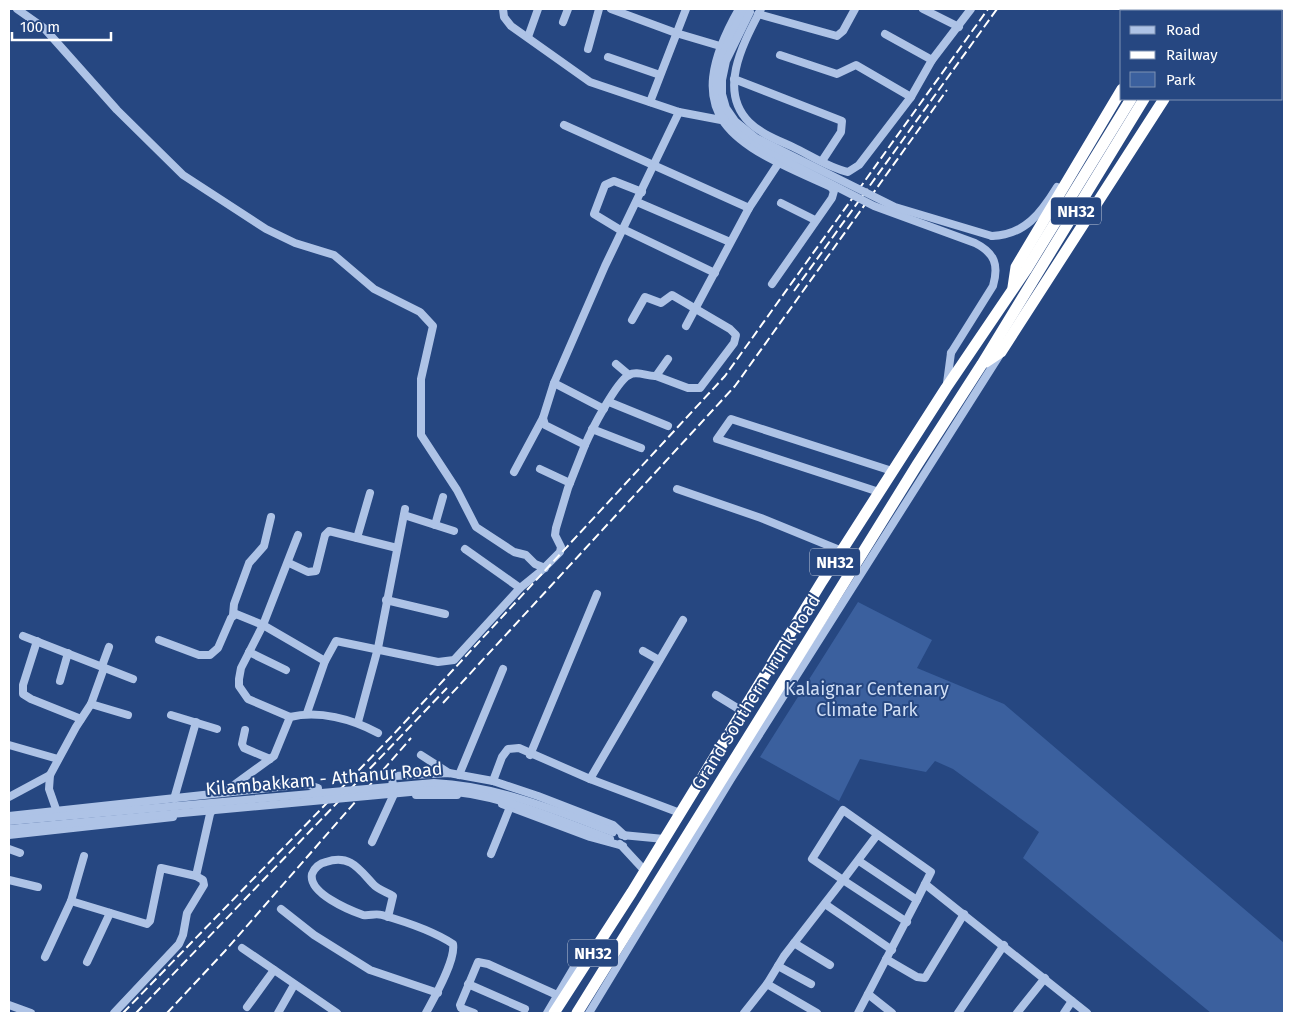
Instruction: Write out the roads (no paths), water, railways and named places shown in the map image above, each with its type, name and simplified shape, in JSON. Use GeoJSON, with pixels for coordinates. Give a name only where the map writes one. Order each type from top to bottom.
{"type":"FeatureCollection","features":[{"type":"Feature","properties":{"kind":"highway"},"geometry":{"type":"LineString","coordinates":[[1013,289],[1016,267],[1120,92]]}},
{"type":"Feature","properties":{"kind":"highway","name":"NH32"},"geometry":{"type":"LineString","coordinates":[[1013,289],[1130,100]]}},
{"type":"Feature","properties":{"kind":"highway","name":"NH32"},"geometry":{"type":"LineString","coordinates":[[982,364],[1143,100]]}},
{"type":"Feature","properties":{"kind":"highway"},"geometry":{"type":"LineString","coordinates":[[982,364],[1001,352],[1163,100]]}},
{"type":"Feature","properties":{"kind":"highway","name":"Grand Southern Trunk Road"},"geometry":{"type":"LineString","coordinates":[[664,839],[879,492],[1013,289]]}},
{"type":"Feature","properties":{"kind":"highway","name":"Grand Southern Trunk Road"},"geometry":{"type":"LineString","coordinates":[[578,1013],[917,465],[982,364]]}},
{"type":"Feature","properties":{"kind":"highway","name":"NH32"},"geometry":{"type":"LineString","coordinates":[[554,1013],[602,940],[664,839]]}},
{"type":"Feature","properties":{"kind":"street"},"geometry":{"type":"LineString","coordinates":[[17,9],[44,28],[117,110],[183,175],[266,229],[295,242],[334,255],[374,289],[420,312],[433,326],[421,379],[421,435],[457,490],[476,528],[514,552],[526,555],[535,564],[545,568]]}},
{"type":"Feature","properties":{"kind":"street"},"geometry":{"type":"LineString","coordinates":[[503,9],[507,22],[590,82],[679,112],[721,120]]}},
{"type":"Feature","properties":{"kind":"street"},"geometry":{"type":"LineString","coordinates":[[528,37],[538,9]]}},
{"type":"Feature","properties":{"kind":"street"},"geometry":{"type":"LineString","coordinates":[[563,22],[568,9]]}},
{"type":"Feature","properties":{"kind":"street"},"geometry":{"type":"LineString","coordinates":[[588,49],[599,9]]}},
{"type":"Feature","properties":{"kind":"street"},"geometry":{"type":"LineString","coordinates":[[611,9],[676,33],[720,46]]}},
{"type":"Feature","properties":{"kind":"street"},"geometry":{"type":"LineString","coordinates":[[650,102],[686,9]]}},
{"type":"Feature","properties":{"kind":"street"},"geometry":{"type":"LineString","coordinates":[[738,9],[720,46],[713,66],[712,89],[716,109],[721,120],[740,139],[778,164],[831,187],[834,191]]}},
{"type":"Feature","properties":{"kind":"street"},"geometry":{"type":"LineString","coordinates":[[738,9],[718,69],[716,84],[718,102],[723,115],[738,132],[796,166],[874,206],[975,243],[988,249],[992,255],[995,277],[993,286],[951,353],[946,388]]}},
{"type":"Feature","properties":{"kind":"street"},"geometry":{"type":"LineString","coordinates":[[752,9],[726,61],[722,80],[722,94],[726,108],[735,121],[756,138],[895,207],[992,236],[1016,232],[1042,211],[1095,135]]}},
{"type":"Feature","properties":{"kind":"street"},"geometry":{"type":"LineString","coordinates":[[851,172],[846,172],[764,133],[750,123],[740,111],[735,99],[734,79],[740,56],[760,11],[837,36],[844,31],[855,9]]}},
{"type":"Feature","properties":{"kind":"street"},"geometry":{"type":"LineString","coordinates":[[923,9],[959,27]]}},
{"type":"Feature","properties":{"kind":"street"},"geometry":{"type":"LineString","coordinates":[[772,284],[832,198],[834,191],[859,165],[910,97],[932,60],[971,9]]}},
{"type":"Feature","properties":{"kind":"street"},"geometry":{"type":"LineString","coordinates":[[1162,9],[1168,10]]}},
{"type":"Feature","properties":{"kind":"street"},"geometry":{"type":"LineString","coordinates":[[885,34],[932,60]]}},
{"type":"Feature","properties":{"kind":"street"},"geometry":{"type":"LineString","coordinates":[[780,55],[837,74],[856,65],[910,97]]}},
{"type":"Feature","properties":{"kind":"street"},"geometry":{"type":"LineString","coordinates":[[608,57],[660,75]]}},
{"type":"Feature","properties":{"kind":"street"},"geometry":{"type":"LineString","coordinates":[[734,79],[842,121],[840,132],[822,161]]}},
{"type":"Feature","properties":{"kind":"street"},"geometry":{"type":"LineString","coordinates":[[514,472],[543,418],[554,383],[622,230],[679,112]]}},
{"type":"Feature","properties":{"kind":"street"},"geometry":{"type":"LineString","coordinates":[[564,125],[749,208]]}},
{"type":"Feature","properties":{"kind":"street"},"geometry":{"type":"LineString","coordinates":[[686,326],[749,208],[778,164]]}},
{"type":"Feature","properties":{"kind":"street"},"geometry":{"type":"LineString","coordinates":[[642,192],[614,180],[605,185],[594,214],[622,230],[715,273]]}},
{"type":"Feature","properties":{"kind":"street"},"geometry":{"type":"LineString","coordinates":[[636,202],[730,242]]}},
{"type":"Feature","properties":{"kind":"street"},"geometry":{"type":"LineString","coordinates":[[781,203],[815,220]]}},
{"type":"Feature","properties":{"kind":"street"},"geometry":{"type":"LineString","coordinates":[[307,713],[325,662],[336,641],[378,648],[438,662],[454,660],[520,588],[545,568],[561,548],[556,535],[556,528],[570,483],[592,429],[629,375],[637,373],[656,376],[688,388],[700,388],[734,343],[734,332],[672,295],[661,303],[645,296],[632,320]]}},
{"type":"Feature","properties":{"kind":"street"},"geometry":{"type":"LineString","coordinates":[[600,1013],[590,1011],[731,779],[1001,352]]}},
{"type":"Feature","properties":{"kind":"street"},"geometry":{"type":"LineString","coordinates":[[656,376],[668,359]]}},
{"type":"Feature","properties":{"kind":"street"},"geometry":{"type":"LineString","coordinates":[[616,364],[629,375]]}},
{"type":"Feature","properties":{"kind":"street"},"geometry":{"type":"LineString","coordinates":[[554,383],[606,406],[668,426]]}},
{"type":"Feature","properties":{"kind":"street"},"geometry":{"type":"LineString","coordinates":[[543,418],[545,425],[585,445]]}},
{"type":"Feature","properties":{"kind":"street"},"geometry":{"type":"LineString","coordinates":[[879,492],[716,439],[731,419],[892,472]]}},
{"type":"Feature","properties":{"kind":"street"},"geometry":{"type":"LineString","coordinates":[[592,429],[641,448]]}},
{"type":"Feature","properties":{"kind":"street"},"geometry":{"type":"LineString","coordinates":[[540,469],[570,483]]}},
{"type":"Feature","properties":{"kind":"street"},"geometry":{"type":"LineString","coordinates":[[677,489],[761,518],[842,551]]}},
{"type":"Feature","properties":{"kind":"street"},"geometry":{"type":"LineString","coordinates":[[356,538],[370,493]]}},
{"type":"Feature","properties":{"kind":"street"},"geometry":{"type":"LineString","coordinates":[[435,525],[443,497]]}},
{"type":"Feature","properties":{"kind":"street"},"geometry":{"type":"LineString","coordinates":[[358,722],[378,648],[386,600],[405,512],[454,531]]}},
{"type":"Feature","properties":{"kind":"street"},"geometry":{"type":"LineString","coordinates":[[159,640],[199,655],[210,655],[218,648],[233,615],[234,604],[248,563],[264,546],[271,517]]}},
{"type":"Feature","properties":{"kind":"street"},"geometry":{"type":"LineString","coordinates":[[289,563],[308,572],[314,572],[317,569],[327,532],[398,548]]}},
{"type":"Feature","properties":{"kind":"street"},"geometry":{"type":"LineString","coordinates":[[298,535],[289,563],[238,679],[242,693],[256,704],[290,717],[307,713],[358,722],[378,733]]}},
{"type":"Feature","properties":{"kind":"street"},"geometry":{"type":"LineString","coordinates":[[465,549],[520,588]]}},
{"type":"Feature","properties":{"kind":"street"},"geometry":{"type":"LineString","coordinates":[[530,754],[597,594]]}},
{"type":"Feature","properties":{"kind":"street"},"geometry":{"type":"LineString","coordinates":[[386,600],[445,614]]}},
{"type":"Feature","properties":{"kind":"street"},"geometry":{"type":"LineString","coordinates":[[233,615],[240,615],[263,625],[325,662]]}},
{"type":"Feature","properties":{"kind":"street"},"geometry":{"type":"LineString","coordinates":[[590,779],[683,620]]}},
{"type":"Feature","properties":{"kind":"street"},"geometry":{"type":"LineString","coordinates":[[23,636],[133,678]]}},
{"type":"Feature","properties":{"kind":"street"},"geometry":{"type":"LineString","coordinates":[[37,642],[22,694],[81,719]]}},
{"type":"Feature","properties":{"kind":"street"},"geometry":{"type":"LineString","coordinates":[[56,809],[49,789],[50,775],[91,704],[109,647]]}},
{"type":"Feature","properties":{"kind":"street"},"geometry":{"type":"LineString","coordinates":[[643,651],[659,660]]}},
{"type":"Feature","properties":{"kind":"street"},"geometry":{"type":"LineString","coordinates":[[249,652],[286,670]]}},
{"type":"Feature","properties":{"kind":"street"},"geometry":{"type":"LineString","coordinates":[[60,680],[68,653]]}},
{"type":"Feature","properties":{"kind":"street"},"geometry":{"type":"LineString","coordinates":[[459,774],[503,669]]}},
{"type":"Feature","properties":{"kind":"street"},"geometry":{"type":"LineString","coordinates":[[716,694],[742,712]]}},
{"type":"Feature","properties":{"kind":"street"},"geometry":{"type":"LineString","coordinates":[[91,704],[128,715]]}},
{"type":"Feature","properties":{"kind":"street"},"geometry":{"type":"LineString","coordinates":[[170,715],[217,729]]}},
{"type":"Feature","properties":{"kind":"street"},"geometry":{"type":"LineString","coordinates":[[196,876],[210,814],[222,794],[274,756],[290,717]]}},
{"type":"Feature","properties":{"kind":"street"},"geometry":{"type":"LineString","coordinates":[[174,799],[196,722]]}},
{"type":"Feature","properties":{"kind":"street"},"geometry":{"type":"LineString","coordinates":[[245,730],[242,744],[244,748],[270,759]]}},
{"type":"Feature","properties":{"kind":"street"},"geometry":{"type":"LineString","coordinates":[[9,745],[58,759]]}},
{"type":"Feature","properties":{"kind":"street"},"geometry":{"type":"LineString","coordinates":[[493,781],[502,757],[508,749],[518,748],[590,779],[680,813]]}},
{"type":"Feature","properties":{"kind":"street"},"geometry":{"type":"LineString","coordinates":[[421,755],[448,773]]}},
{"type":"Feature","properties":{"kind":"street"},"geometry":{"type":"LineString","coordinates":[[372,842],[394,794],[392,780],[395,776],[448,773],[493,781],[538,796],[613,825],[625,836]]}},
{"type":"Feature","properties":{"kind":"street"},"geometry":{"type":"LineString","coordinates":[[9,797],[50,775]]}},
{"type":"Feature","properties":{"kind":"street","name":"Kilambakkam - Athanur Road"},"geometry":{"type":"LineString","coordinates":[[9,822],[434,783],[454,784],[505,793],[612,835],[644,870]]}},
{"type":"Feature","properties":{"kind":"street"},"geometry":{"type":"LineString","coordinates":[[9,816],[56,809],[174,799],[306,784],[318,788],[314,801],[310,803],[9,835]]}},
{"type":"Feature","properties":{"kind":"street","name":"Kilambakkam - Athanur Road"},"geometry":{"type":"LineString","coordinates":[[9,829],[413,790],[440,790],[458,791],[508,801],[612,835],[664,839]]}},
{"type":"Feature","properties":{"kind":"street"},"geometry":{"type":"LineString","coordinates":[[394,794],[458,795],[495,802],[590,837],[623,846]]}},
{"type":"Feature","properties":{"kind":"street"},"geometry":{"type":"LineString","coordinates":[[491,854],[510,807]]}},
{"type":"Feature","properties":{"kind":"street"},"geometry":{"type":"LineString","coordinates":[[858,1013],[907,922],[931,872],[843,810],[812,859],[907,922]]}},
{"type":"Feature","properties":{"kind":"street"},"geometry":{"type":"LineString","coordinates":[[744,1013],[767,984],[794,943],[878,835]]}},
{"type":"Feature","properties":{"kind":"street"},"geometry":{"type":"LineString","coordinates":[[9,849],[20,853]]}},
{"type":"Feature","properties":{"kind":"street"},"geometry":{"type":"LineString","coordinates":[[45,957],[70,901],[84,856]]}},
{"type":"Feature","properties":{"kind":"street"},"geometry":{"type":"LineString","coordinates":[[388,917],[393,896],[375,886],[358,866],[350,862],[330,860],[322,863],[313,872],[312,880],[315,886],[328,898],[362,914],[376,914],[388,917],[453,944],[453,953],[438,993],[426,1013]]}},
{"type":"Feature","properties":{"kind":"street"},"geometry":{"type":"LineString","coordinates":[[859,860],[917,900]]}},
{"type":"Feature","properties":{"kind":"street"},"geometry":{"type":"LineString","coordinates":[[70,901],[147,924],[150,921],[161,868],[196,876],[203,880],[204,885],[187,913],[181,941],[114,1013]]}},
{"type":"Feature","properties":{"kind":"street"},"geometry":{"type":"LineString","coordinates":[[9,880],[38,887]]}},
{"type":"Feature","properties":{"kind":"street"},"geometry":{"type":"LineString","coordinates":[[925,884],[1088,1013]]}},
{"type":"Feature","properties":{"kind":"street"},"geometry":{"type":"LineString","coordinates":[[824,904],[892,950]]}},
{"type":"Feature","properties":{"kind":"street"},"geometry":{"type":"LineString","coordinates":[[281,909],[314,935],[370,970],[438,993]]}},
{"type":"Feature","properties":{"kind":"street"},"geometry":{"type":"LineString","coordinates":[[87,962],[110,914]]}},
{"type":"Feature","properties":{"kind":"street"},"geometry":{"type":"LineString","coordinates":[[886,959],[917,977],[925,978],[964,914]]}},
{"type":"Feature","properties":{"kind":"street"},"geometry":{"type":"LineString","coordinates":[[547,1013],[576,964],[602,940]]}},
{"type":"Feature","properties":{"kind":"street"},"geometry":{"type":"LineString","coordinates":[[794,943],[830,964]]}},
{"type":"Feature","properties":{"kind":"street"},"geometry":{"type":"LineString","coordinates":[[958,1013],[1004,945]]}},
{"type":"Feature","properties":{"kind":"street"},"geometry":{"type":"LineString","coordinates":[[242,948],[328,1011],[336,1013]]}},
{"type":"Feature","properties":{"kind":"street"},"geometry":{"type":"LineString","coordinates":[[474,1013],[461,1008],[460,1005],[475,964],[483,962],[557,995]]}},
{"type":"Feature","properties":{"kind":"street"},"geometry":{"type":"LineString","coordinates":[[778,966],[810,984]]}},
{"type":"Feature","properties":{"kind":"street"},"geometry":{"type":"LineString","coordinates":[[247,1008],[274,970]]}},
{"type":"Feature","properties":{"kind":"street"},"geometry":{"type":"LineString","coordinates":[[1017,1013],[1045,978]]}},
{"type":"Feature","properties":{"kind":"street"},"geometry":{"type":"LineString","coordinates":[[468,984],[525,1009]]}},
{"type":"Feature","properties":{"kind":"street"},"geometry":{"type":"LineString","coordinates":[[767,984],[817,1013]]}},
{"type":"Feature","properties":{"kind":"street"},"geometry":{"type":"LineString","coordinates":[[278,1013],[294,986]]}},
{"type":"Feature","properties":{"kind":"street"},"geometry":{"type":"LineString","coordinates":[[868,994],[892,1013]]}},
{"type":"Feature","properties":{"kind":"street"},"geometry":{"type":"LineString","coordinates":[[1064,1013],[1072,1001]]}},
{"type":"Feature","properties":{"kind":"street"},"geometry":{"type":"LineString","coordinates":[[9,1005],[31,1013]]}},
{"type":"Feature","properties":{"kind":"railway"},"geometry":{"type":"LineString","coordinates":[[123,1013],[391,737],[725,376],[988,9]]}},
{"type":"Feature","properties":{"kind":"railway"},"geometry":{"type":"LineString","coordinates":[[794,291],[997,9]]}},
{"type":"Feature","properties":{"kind":"railway"},"geometry":{"type":"LineString","coordinates":[[443,703],[735,386],[947,90]]}},
{"type":"Feature","properties":{"kind":"railway"},"geometry":{"type":"LineString","coordinates":[[136,1013],[447,688]]}},
{"type":"Feature","properties":{"kind":"railway"},"geometry":{"type":"LineString","coordinates":[[167,1013],[225,951],[411,738]]}},
{"type":"Feature","properties":{"kind":"park label","name":"Kalaignar Centenary Climate Park"},"geometry":{"type":"Point","coordinates":[867,700]}}]}
